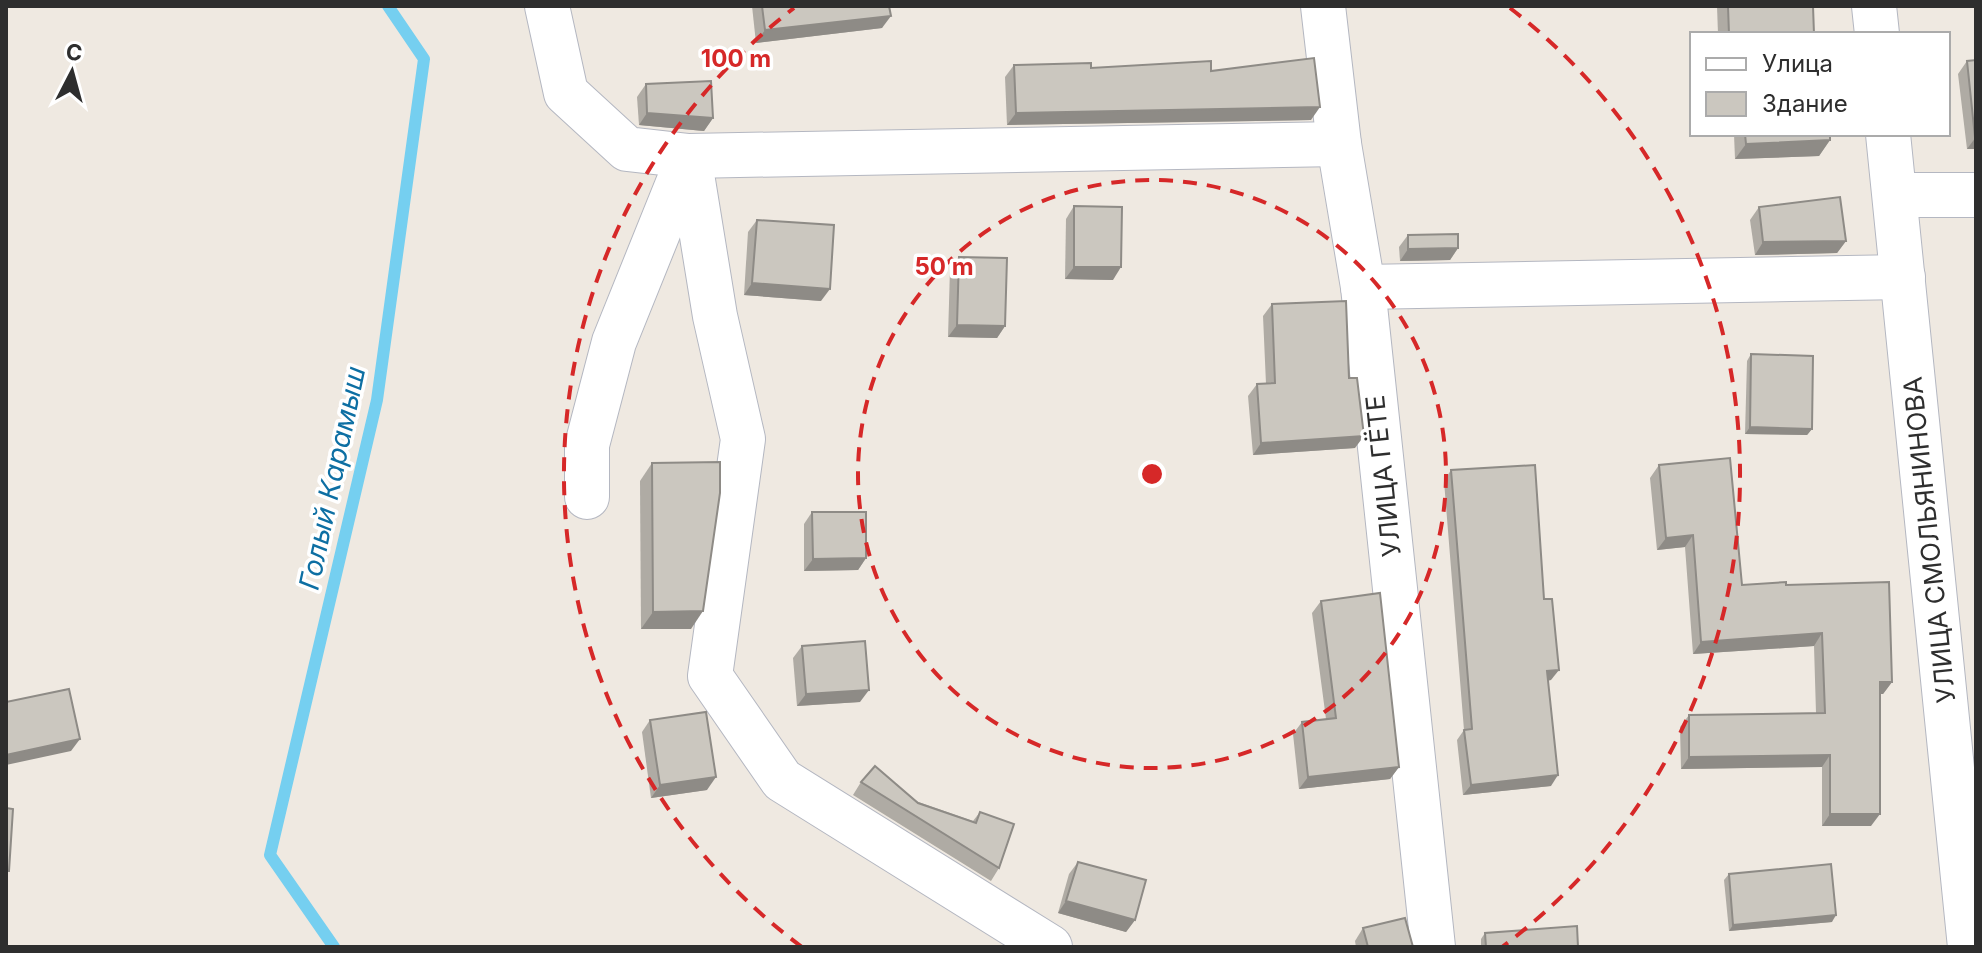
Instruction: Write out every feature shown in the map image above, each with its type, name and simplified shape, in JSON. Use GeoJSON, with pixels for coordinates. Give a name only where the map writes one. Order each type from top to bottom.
{"type":"FeatureCollection","features":[{"type":"Feature","properties":{"kind":"street"},"geometry":{"type":"LineString","coordinates":[[547,6],[566,93],[627,149],[689,156],[1339,144]]}},
{"type":"Feature","properties":{"kind":"street","name":"УЛИЦА ГЁТЕ"},"geometry":{"type":"LineString","coordinates":[[1323,6],[1339,144],[1363,287],[1433,947]]}},
{"type":"Feature","properties":{"kind":"street"},"geometry":{"type":"LineString","coordinates":[[1874,6],[1877,32]]}},
{"type":"Feature","properties":{"kind":"street","name":"УЛИЦА СМОЛЬЯНИНОВА"},"geometry":{"type":"LineString","coordinates":[[1888,136],[1970,947]]}},
{"type":"Feature","properties":{"kind":"street"},"geometry":{"type":"LineString","coordinates":[[587,497],[587,445],[614,342],[689,156]]}},
{"type":"Feature","properties":{"kind":"street"},"geometry":{"type":"LineString","coordinates":[[689,156],[715,316],[743,439],[710,676],[782,780],[1050,947]]}},
{"type":"Feature","properties":{"kind":"street"},"geometry":{"type":"LineString","coordinates":[[1895,195],[1976,195]]}},
{"type":"Feature","properties":{"kind":"street"},"geometry":{"type":"LineString","coordinates":[[1363,287],[1903,277]]}},
{"type":"Feature","properties":{"kind":"building"},"geometry":{"type":"Polygon","coordinates":[[[762,6],[889,6],[891,16],[765,30],[762,6]]]}},
{"type":"Feature","properties":{"kind":"building"},"geometry":{"type":"Polygon","coordinates":[[[1728,6],[1813,6],[1814,32],[1729,32],[1728,6]]]}},
{"type":"Feature","properties":{"kind":"building"},"geometry":{"type":"Polygon","coordinates":[[[1314,58],[1320,107],[1016,113],[1014,65],[1091,63],[1091,68],[1211,61],[1211,71],[1314,58]]]}},
{"type":"Feature","properties":{"kind":"building"},"geometry":{"type":"Polygon","coordinates":[[[1976,60],[1976,137],[1975,137],[1967,61],[1976,60]]]}},
{"type":"Feature","properties":{"kind":"building"},"geometry":{"type":"Polygon","coordinates":[[[711,81],[713,118],[647,113],[646,84],[711,81]]]}},
{"type":"Feature","properties":{"kind":"building"},"geometry":{"type":"Polygon","coordinates":[[[1745,136],[1830,136],[1830,140],[1746,144],[1745,136]]]}},
{"type":"Feature","properties":{"kind":"building"},"geometry":{"type":"Polygon","coordinates":[[[1840,197],[1846,241],[1763,242],[1759,207],[1840,197]]]}},
{"type":"Feature","properties":{"kind":"building"},"geometry":{"type":"Polygon","coordinates":[[[1074,206],[1122,207],[1121,267],[1074,267],[1074,206]]]}},
{"type":"Feature","properties":{"kind":"building"},"geometry":{"type":"Polygon","coordinates":[[[757,220],[834,225],[830,289],[752,283],[757,220]]]}},
{"type":"Feature","properties":{"kind":"building"},"geometry":{"type":"Polygon","coordinates":[[[1458,234],[1458,248],[1408,249],[1408,235],[1458,234]]]}},
{"type":"Feature","properties":{"kind":"building"},"geometry":{"type":"Polygon","coordinates":[[[959,257],[1007,258],[1005,326],[957,325],[959,257]]]}},
{"type":"Feature","properties":{"kind":"building"},"geometry":{"type":"Polygon","coordinates":[[[1346,301],[1349,378],[1357,378],[1364,436],[1261,443],[1257,384],[1275,383],[1272,304],[1346,301]]]}},
{"type":"Feature","properties":{"kind":"building"},"geometry":{"type":"Polygon","coordinates":[[[1751,354],[1813,356],[1812,429],[1750,427],[1751,354]]]}},
{"type":"Feature","properties":{"kind":"building"},"geometry":{"type":"Polygon","coordinates":[[[1730,458],[1742,585],[1889,582],[1892,682],[1880,682],[1880,814],[1830,814],[1830,755],[1689,757],[1689,715],[1825,713],[1822,633],[1701,642],[1693,535],[1666,538],[1659,465],[1730,458]]]}},
{"type":"Feature","properties":{"kind":"building"},"geometry":{"type":"Polygon","coordinates":[[[720,462],[720,493],[703,611],[653,612],[652,463],[720,462]]]}},
{"type":"Feature","properties":{"kind":"building"},"geometry":{"type":"Polygon","coordinates":[[[1535,465],[1544,599],[1552,599],[1559,670],[1547,671],[1558,775],[1471,785],[1464,730],[1472,729],[1451,470],[1535,465]]]}},
{"type":"Feature","properties":{"kind":"building"},"geometry":{"type":"Polygon","coordinates":[[[812,512],[866,512],[866,558],[813,559],[812,512]]]}},
{"type":"Feature","properties":{"kind":"building"},"geometry":{"type":"Polygon","coordinates":[[[1380,593],[1399,767],[1308,777],[1302,722],[1336,718],[1321,601],[1380,593]]]}},
{"type":"Feature","properties":{"kind":"building"},"geometry":{"type":"Polygon","coordinates":[[[865,641],[869,690],[806,694],[802,646],[865,641]]]}},
{"type":"Feature","properties":{"kind":"building"},"geometry":{"type":"Polygon","coordinates":[[[69,689],[80,739],[6,755],[6,702],[69,689]]]}},
{"type":"Feature","properties":{"kind":"building"},"geometry":{"type":"Polygon","coordinates":[[[706,712],[716,777],[660,785],[650,720],[706,712]]]}},
{"type":"Feature","properties":{"kind":"building"},"geometry":{"type":"Polygon","coordinates":[[[875,766],[918,803],[976,823],[980,812],[1014,824],[999,868],[861,782],[875,766]]]}},
{"type":"Feature","properties":{"kind":"building"},"geometry":{"type":"Polygon","coordinates":[[[6,808],[13,809],[9,871],[6,871],[6,808]]]}},
{"type":"Feature","properties":{"kind":"building"},"geometry":{"type":"Polygon","coordinates":[[[1078,862],[1146,880],[1135,920],[1066,901],[1078,862]]]}},
{"type":"Feature","properties":{"kind":"building"},"geometry":{"type":"Polygon","coordinates":[[[1831,864],[1836,915],[1733,925],[1729,874],[1831,864]]]}},
{"type":"Feature","properties":{"kind":"building"},"geometry":{"type":"Polygon","coordinates":[[[1405,918],[1413,947],[1368,947],[1363,928],[1405,918]]]}},
{"type":"Feature","properties":{"kind":"building"},"geometry":{"type":"Polygon","coordinates":[[[1577,926],[1578,947],[1486,947],[1485,933],[1577,926]]]}},
{"type":"Feature","properties":{"kind":"waterway","name":"Голый Карамыш"},"geometry":{"type":"LineString","coordinates":[[334,947],[270,855],[377,400],[424,59],[388,6]]}}]}
